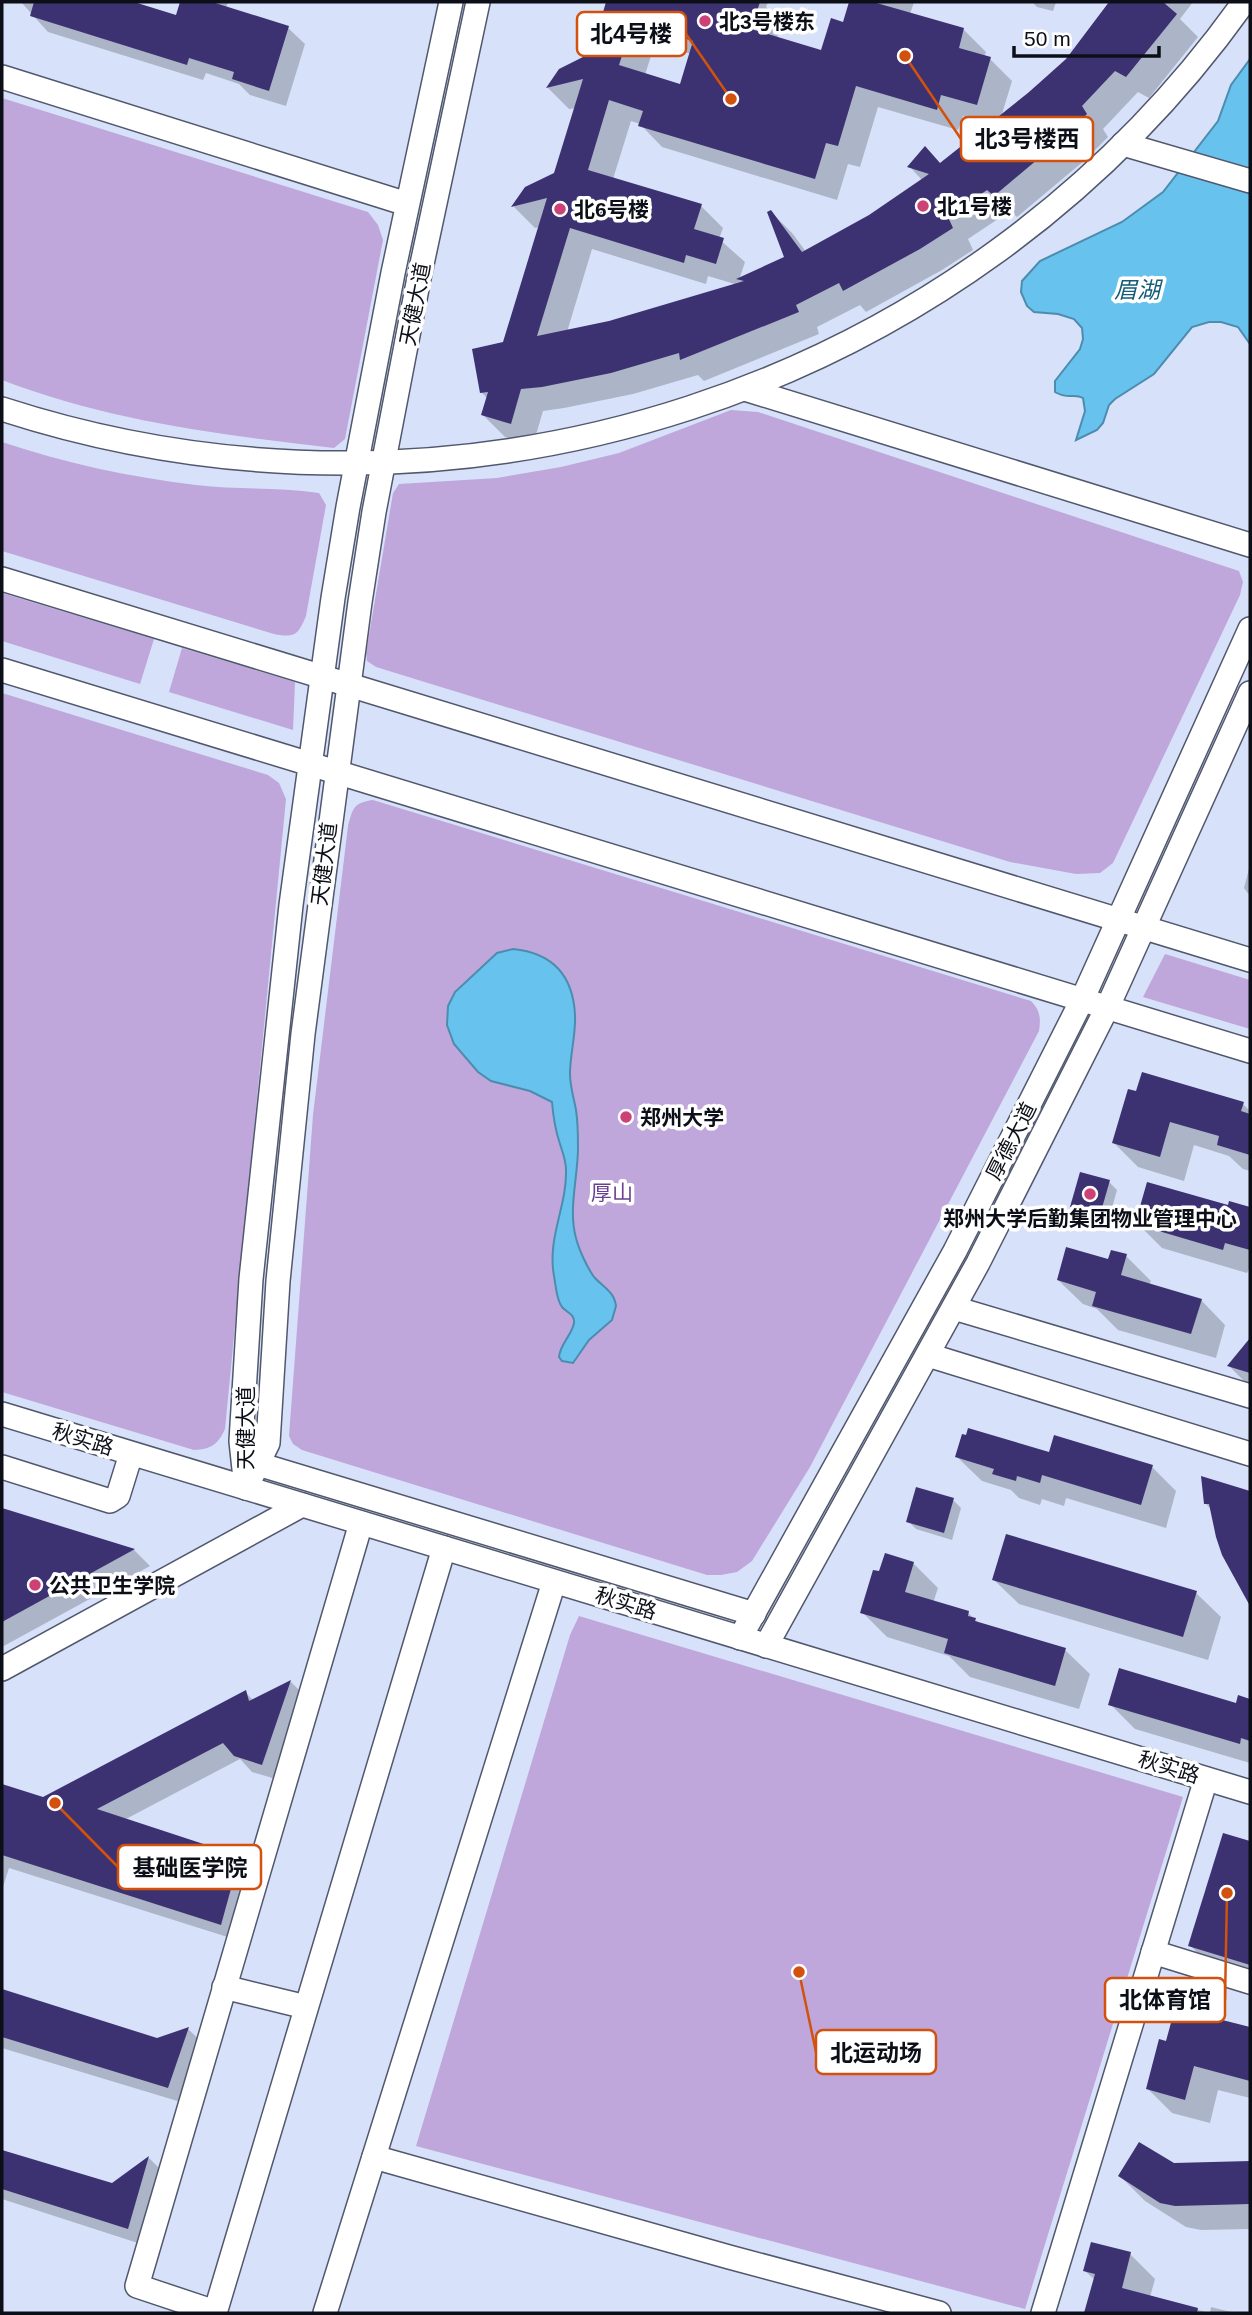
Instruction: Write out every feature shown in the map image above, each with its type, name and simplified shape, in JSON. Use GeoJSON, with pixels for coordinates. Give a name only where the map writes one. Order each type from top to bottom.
{"type":"FeatureCollection","features":[{"type":"Feature","properties":{"kind":"lane","name":"天健大道"},"geometry":{"type":"LineString","coordinates":[[246,1488],[241,1441],[251,1279],[276,1031],[310,764],[341,546],[356,464],[450,2]]}},
{"type":"Feature","properties":{"kind":"lane","name":"天健大道"},"geometry":{"type":"LineString","coordinates":[[246,1488],[268,1443],[278,1281],[303,1034],[360,602],[419,278],[478,2]]}},
{"type":"Feature","properties":{"kind":"lane"},"geometry":{"type":"LineString","coordinates":[[2,409],[85,433],[195,454],[356,464],[469,457],[577,439],[682,411],[745,389],[835,350],[930,297],[1020,234],[1072,192],[1123,144],[1192,69],[1244,2]]}},
{"type":"Feature","properties":{"kind":"lane"},"geometry":{"type":"LineString","coordinates":[[2,77],[407,204]]}},
{"type":"Feature","properties":{"kind":"lane"},"geometry":{"type":"LineString","coordinates":[[1123,144],[1250,181]]}},
{"type":"Feature","properties":{"kind":"lane"},"geometry":{"type":"LineString","coordinates":[[745,389],[1250,545]]}},
{"type":"Feature","properties":{"kind":"lane"},"geometry":{"type":"LineString","coordinates":[[2,579],[1250,960]]}},
{"type":"Feature","properties":{"kind":"lane","name":"厚德大道"},"geometry":{"type":"LineString","coordinates":[[740,1638],[955,1251],[1082,1000],[1250,629]]}},
{"type":"Feature","properties":{"kind":"lane"},"geometry":{"type":"LineString","coordinates":[[2,670],[1250,1051]]}},
{"type":"Feature","properties":{"kind":"lane","name":"厚德大道"},"geometry":{"type":"LineString","coordinates":[[766,1646],[954,1308],[1107,1007],[1250,693]]}},
{"type":"Feature","properties":{"kind":"lane"},"geometry":{"type":"LineString","coordinates":[[954,1308],[1250,1396]]}},
{"type":"Feature","properties":{"kind":"lane"},"geometry":{"type":"LineString","coordinates":[[928,1355],[1250,1454]]}},
{"type":"Feature","properties":{"kind":"lane","name":"秋实路"},"geometry":{"type":"LineString","coordinates":[[3,1418],[246,1488],[1250,1792]]}},
{"type":"Feature","properties":{"kind":"lane"},"geometry":{"type":"LineString","coordinates":[[2,1467],[110,1501],[118,1496],[131,1454]]}},
{"type":"Feature","properties":{"kind":"lane"},"geometry":{"type":"LineString","coordinates":[[258,1464],[754,1614]]}},
{"type":"Feature","properties":{"kind":"lane"},"geometry":{"type":"LineString","coordinates":[[2,1670],[302,1505]]}},
{"type":"Feature","properties":{"kind":"lane"},"geometry":{"type":"LineString","coordinates":[[361,1523],[136,2286],[215,2313],[444,1548]]}},
{"type":"Feature","properties":{"kind":"lane"},"geometry":{"type":"LineString","coordinates":[[325,2313],[554,1582]]}},
{"type":"Feature","properties":{"kind":"lane"},"geometry":{"type":"LineString","coordinates":[[1043,2313],[1206,1779]]}},
{"type":"Feature","properties":{"kind":"lane"},"geometry":{"type":"LineString","coordinates":[[1153,1952],[1250,1982]]}},
{"type":"Feature","properties":{"kind":"lane"},"geometry":{"type":"LineString","coordinates":[[225,1987],[306,2007]]}},
{"type":"Feature","properties":{"kind":"lane"},"geometry":{"type":"LineString","coordinates":[[374,2157],[939,2313]]}},
{"type":"Feature","properties":{"kind":"green space"},"geometry":{"type":"Polygon","coordinates":[[[2,98],[368,212],[378,225],[383,240],[345,439],[334,448],[166,424],[83,406],[2,380],[2,98]]]}},
{"type":"Feature","properties":{"kind":"green space"},"geometry":{"type":"Polygon","coordinates":[[[731,410],[758,412],[1239,571],[1243,582],[1240,595],[1113,863],[1100,873],[1076,874],[1010,862],[376,667],[367,661],[366,653],[393,493],[399,484],[497,478],[561,467],[619,453],[731,410]]]}},
{"type":"Feature","properties":{"kind":"green space"},"geometry":{"type":"Polygon","coordinates":[[[2,442],[73,463],[146,478],[211,487],[319,493],[326,505],[306,616],[301,627],[295,634],[274,634],[2,551],[2,442]]]}},
{"type":"Feature","properties":{"kind":"green space"},"geometry":{"type":"Polygon","coordinates":[[[2,593],[154,639],[140,684],[2,641],[2,593]]]}},
{"type":"Feature","properties":{"kind":"green space"},"geometry":{"type":"Polygon","coordinates":[[[182,648],[295,682],[293,730],[169,692],[182,648]]]}},
{"type":"Feature","properties":{"kind":"green space"},"geometry":{"type":"Polygon","coordinates":[[[2,693],[268,775],[279,783],[286,799],[225,1429],[217,1442],[210,1447],[194,1450],[2,1392],[2,693]]]}},
{"type":"Feature","properties":{"kind":"green space","name":"厚山"},"geometry":{"type":"Polygon","coordinates":[[[373,800],[1031,1001],[1038,1011],[1039,1031],[810,1467],[752,1561],[737,1572],[707,1575],[302,1450],[293,1444],[289,1436],[313,1115],[348,826],[355,807],[373,800]]]}},
{"type":"Feature","properties":{"kind":"green space"},"geometry":{"type":"Polygon","coordinates":[[[1165,954],[1250,980],[1250,1029],[1143,997],[1165,954]]]}},
{"type":"Feature","properties":{"kind":"green space"},"geometry":{"type":"Polygon","coordinates":[[[579,1616],[1183,1797],[1025,2309],[416,2146],[570,1635],[579,1616]]]}},
{"type":"Feature","properties":{"kind":"water","name":"眉湖"},"geometry":{"type":"Polygon","coordinates":[[[1250,59],[1250,344],[1238,327],[1221,322],[1192,327],[1154,374],[1109,405],[1103,423],[1097,430],[1076,440],[1085,411],[1083,398],[1055,392],[1055,381],[1080,349],[1082,328],[1074,319],[1058,314],[1034,312],[1027,306],[1021,292],[1022,281],[1040,261],[1122,222],[1163,192],[1218,121],[1231,85],[1250,59]]]}},
{"type":"Feature","properties":{"kind":"water"},"geometry":{"type":"Polygon","coordinates":[[[513,949],[527,951],[550,961],[565,978],[573,1001],[575,1022],[570,1074],[577,1115],[578,1143],[574,1227],[579,1248],[589,1268],[594,1277],[611,1293],[616,1306],[612,1320],[589,1340],[573,1363],[562,1361],[559,1357],[574,1320],[558,1300],[553,1262],[566,1170],[552,1102],[530,1091],[491,1081],[478,1072],[454,1044],[447,1025],[448,1006],[455,992],[497,953],[513,949]]]}},
{"type":"Feature","properties":{"kind":"building"},"geometry":{"type":"Polygon","coordinates":[[[34,2],[134,2],[176,15],[180,2],[212,2],[289,26],[269,91],[232,79],[234,72],[189,58],[187,65],[30,16],[34,2]]]}},
{"type":"Feature","properties":{"kind":"building"},"geometry":{"type":"Polygon","coordinates":[[[606,2],[760,2],[751,29],[821,50],[831,18],[843,22],[849,2],[873,2],[964,28],[959,48],[991,57],[977,105],[941,95],[937,110],[856,86],[838,146],[826,143],[815,179],[638,126],[643,111],[609,100],[588,170],[702,204],[694,229],[724,238],[716,264],[686,255],[684,263],[570,228],[537,336],[609,321],[744,281],[736,279],[784,257],[767,212],[771,210],[802,252],[869,215],[929,174],[907,167],[925,146],[940,163],[1028,93],[1066,59],[1109,2],[1163,2],[1177,14],[1126,77],[1115,71],[1082,106],[1087,114],[1063,138],[994,196],[987,190],[948,217],[953,228],[920,249],[843,291],[839,283],[796,305],[799,312],[680,360],[679,353],[611,373],[521,389],[511,424],[481,415],[488,392],[480,393],[472,349],[503,342],[547,198],[511,207],[525,187],[554,173],[583,79],[546,88],[559,69],[591,53],[606,2]],[[633,22],[619,65],[680,84],[693,41],[633,22]]]}},
{"type":"Feature","properties":{"kind":"building"},"geometry":{"type":"Polygon","coordinates":[[[1142,1072],[1244,1102],[1241,1111],[1250,1114],[1250,1155],[1217,1145],[1219,1136],[1170,1122],[1160,1157],[1112,1143],[1128,1089],[1136,1091],[1142,1072]]]}},
{"type":"Feature","properties":{"kind":"building","name":"郑州大学后勤集团物业管理中心"},"geometry":{"type":"Polygon","coordinates":[[[1080,1172],[1110,1180],[1100,1215],[1070,1207],[1080,1172]]]}},
{"type":"Feature","properties":{"kind":"building"},"geometry":{"type":"Polygon","coordinates":[[[1147,1182],[1228,1205],[1229,1201],[1250,1207],[1250,1250],[1225,1243],[1223,1250],[1135,1224],[1147,1182]]]}},
{"type":"Feature","properties":{"kind":"building"},"geometry":{"type":"Polygon","coordinates":[[[1066,1247],[1108,1259],[1111,1250],[1127,1254],[1121,1275],[1202,1299],[1191,1334],[1092,1306],[1096,1292],[1057,1280],[1066,1247]]]}},
{"type":"Feature","properties":{"kind":"building"},"geometry":{"type":"Polygon","coordinates":[[[1250,1338],[1250,1373],[1227,1366],[1250,1338]]]}},
{"type":"Feature","properties":{"kind":"building"},"geometry":{"type":"Polygon","coordinates":[[[968,1428],[1049,1452],[1054,1435],[1153,1465],[1141,1505],[1042,1475],[1040,1483],[1017,1476],[1016,1481],[992,1474],[994,1469],[955,1457],[962,1434],[966,1435],[968,1428]]]}},
{"type":"Feature","properties":{"kind":"building"},"geometry":{"type":"Polygon","coordinates":[[[1201,1476],[1250,1491],[1250,1606],[1222,1555],[1209,1504],[1204,1504],[1201,1476]]]}},
{"type":"Feature","properties":{"kind":"building"},"geometry":{"type":"Polygon","coordinates":[[[916,1487],[954,1498],[944,1533],[906,1522],[916,1487]]]}},
{"type":"Feature","properties":{"kind":"building","name":"公共卫生学院"},"geometry":{"type":"Polygon","coordinates":[[[2,1508],[135,1549],[2,1622],[2,1508]]]}},
{"type":"Feature","properties":{"kind":"building"},"geometry":{"type":"Polygon","coordinates":[[[1006,1534],[1197,1591],[1183,1637],[992,1580],[1006,1534]]]}},
{"type":"Feature","properties":{"kind":"building"},"geometry":{"type":"Polygon","coordinates":[[[885,1553],[914,1562],[905,1592],[969,1611],[968,1616],[976,1618],[975,1621],[1066,1648],[1055,1686],[944,1653],[948,1639],[860,1613],[873,1570],[879,1571],[885,1553]]]}},
{"type":"Feature","properties":{"kind":"building"},"geometry":{"type":"Polygon","coordinates":[[[1119,1668],[1236,1703],[1238,1695],[1250,1699],[1250,1741],[1241,1738],[1240,1744],[1108,1705],[1119,1668]]]}},
{"type":"Feature","properties":{"kind":"building"},"geometry":{"type":"Polygon","coordinates":[[[291,1680],[262,1765],[234,1756],[223,1743],[97,1809],[240,1856],[221,1925],[2,1855],[2,1784],[43,1797],[246,1690],[249,1701],[291,1680]]]}},
{"type":"Feature","properties":{"kind":"building"},"geometry":{"type":"Polygon","coordinates":[[[1223,1833],[1250,1841],[1250,1965],[1188,1946],[1223,1833]]]}},
{"type":"Feature","properties":{"kind":"building"},"geometry":{"type":"Polygon","coordinates":[[[2,1989],[157,2038],[189,2027],[168,2088],[2,2037],[2,1989]]]}},
{"type":"Feature","properties":{"kind":"building"},"geometry":{"type":"Polygon","coordinates":[[[1175,2008],[1250,2027],[1250,2081],[1194,2066],[1185,2100],[1146,2089],[1159,2039],[1166,2041],[1175,2008]]]}},
{"type":"Feature","properties":{"kind":"building"},"geometry":{"type":"Polygon","coordinates":[[[1139,2142],[1174,2163],[1250,2161],[1250,2204],[1175,2206],[1160,2203],[1118,2176],[1139,2142]]]}},
{"type":"Feature","properties":{"kind":"building"},"geometry":{"type":"Polygon","coordinates":[[[2,2150],[112,2183],[149,2156],[128,2229],[2,2189],[2,2150]]]}},
{"type":"Feature","properties":{"kind":"building"},"geometry":{"type":"Polygon","coordinates":[[[1091,2242],[1131,2252],[1122,2288],[1198,2308],[1197,2313],[1084,2313],[1095,2274],[1083,2271],[1091,2242]]]}},
{"type":"Feature","properties":{"kind":"place","name":"北3号楼东"},"geometry":{"type":"Point","coordinates":[705,21]}},
{"type":"Feature","properties":{"kind":"place","name":"北3号楼西"},"geometry":{"type":"Point","coordinates":[905,56]}},
{"type":"Feature","properties":{"kind":"place","name":"北4号楼"},"geometry":{"type":"Point","coordinates":[731,99]}},
{"type":"Feature","properties":{"kind":"place","name":"北1号楼"},"geometry":{"type":"Point","coordinates":[923,206]}},
{"type":"Feature","properties":{"kind":"place","name":"北6号楼"},"geometry":{"type":"Point","coordinates":[560,209]}},
{"type":"Feature","properties":{"kind":"place","name":"郑州大学"},"geometry":{"type":"Point","coordinates":[626,1117]}},
{"type":"Feature","properties":{"kind":"place","name":"郑州大学后勤集团物业管理中心"},"geometry":{"type":"Point","coordinates":[1090,1194]}},
{"type":"Feature","properties":{"kind":"place","name":"公共卫生学院"},"geometry":{"type":"Point","coordinates":[35,1585]}},
{"type":"Feature","properties":{"kind":"place","name":"基础医学院"},"geometry":{"type":"Point","coordinates":[55,1803]}},
{"type":"Feature","properties":{"kind":"place","name":"北体育馆"},"geometry":{"type":"Point","coordinates":[1227,1893]}},
{"type":"Feature","properties":{"kind":"place","name":"北运动场"},"geometry":{"type":"Point","coordinates":[799,1972]}}]}
